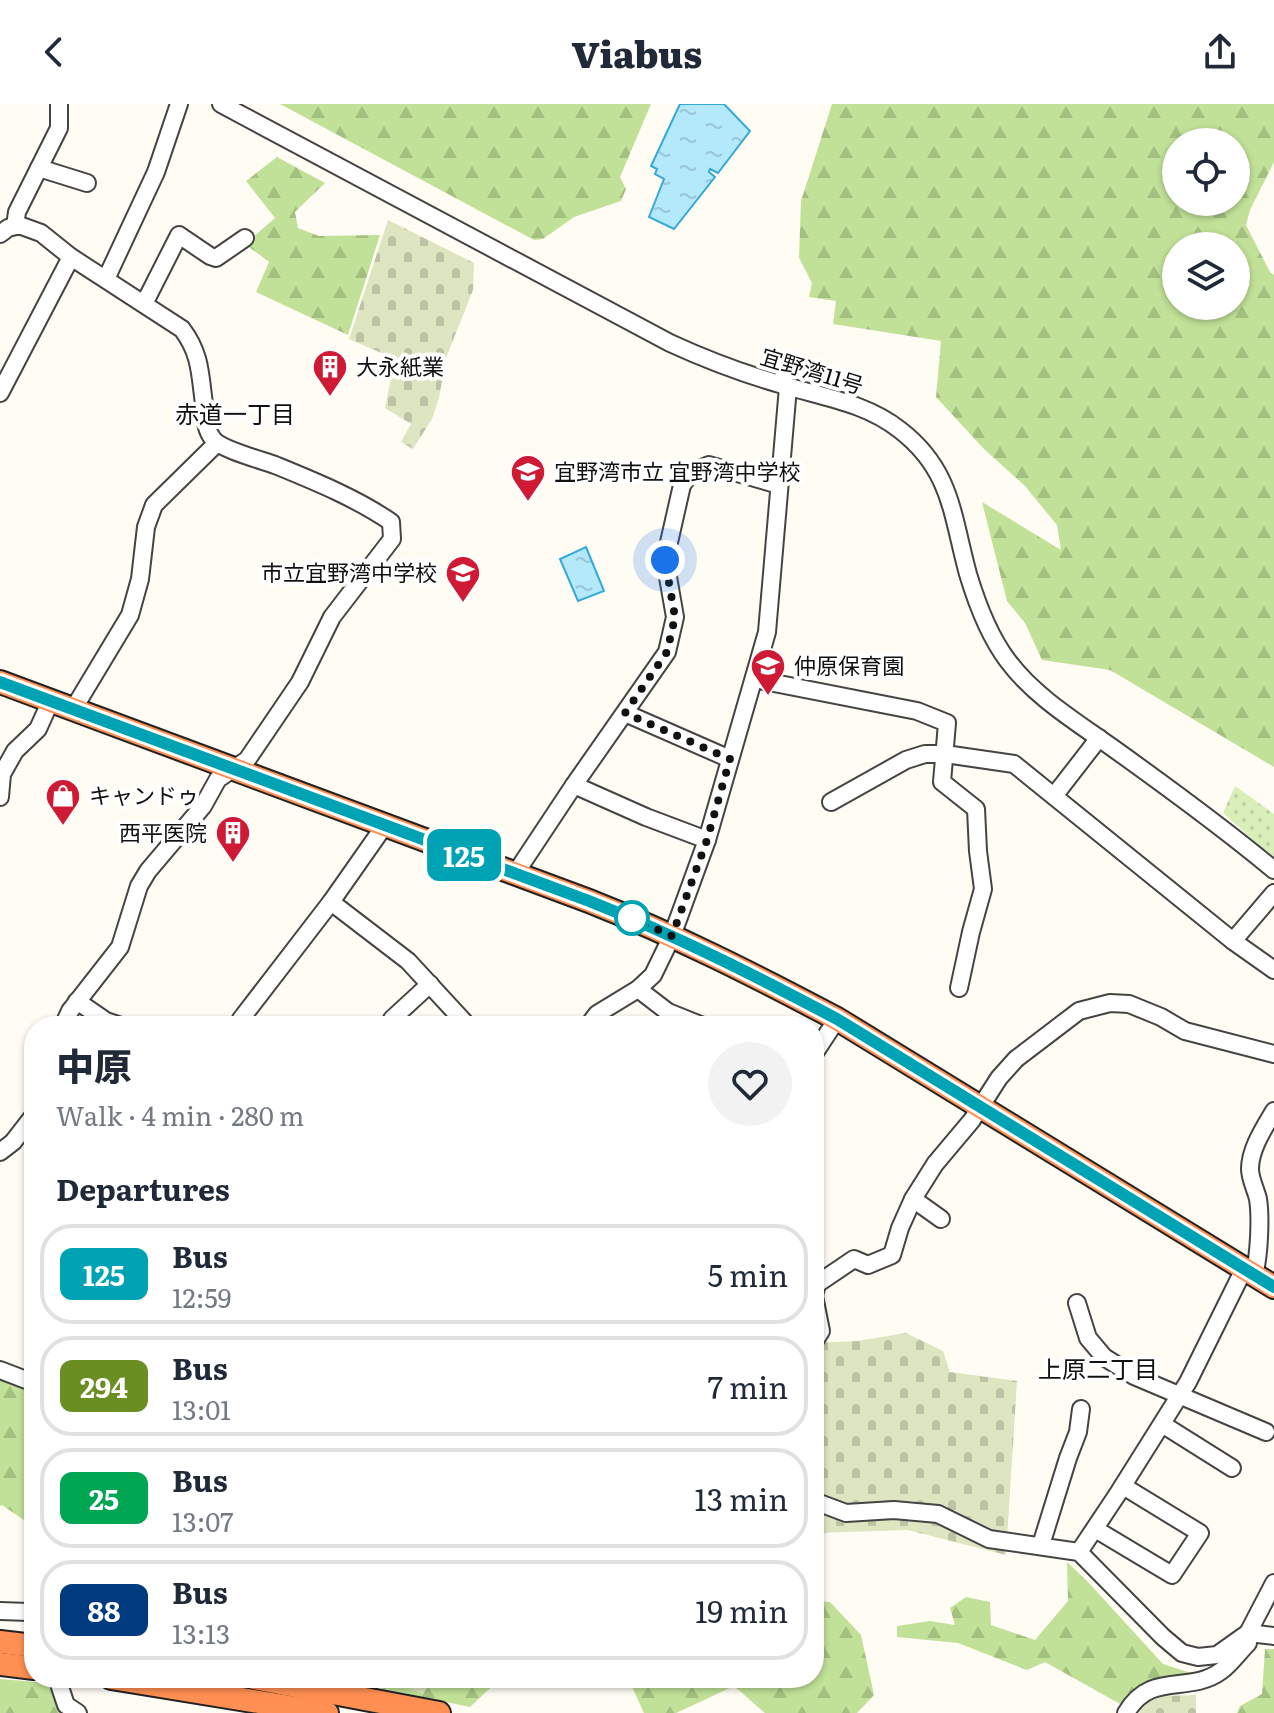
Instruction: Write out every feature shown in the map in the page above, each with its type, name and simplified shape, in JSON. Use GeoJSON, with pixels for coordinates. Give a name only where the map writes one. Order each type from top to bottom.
{"type":"FeatureCollection","features":[{"type":"Feature","properties":{"kind":"highway"},"geometry":{"type":"LineString","coordinates":[[0,682],[619,913],[672,936],[837,1019],[1274,1287]]}},
{"type":"Feature","properties":{"kind":"highway"},"geometry":{"type":"LineString","coordinates":[[0,1642],[24,1645]]}},
{"type":"Feature","properties":{"kind":"highway"},"geometry":{"type":"LineString","coordinates":[[0,1664],[24,1667]]}},
{"type":"Feature","properties":{"kind":"highway"},"geometry":{"type":"LineString","coordinates":[[173,1688],[327,1713]]}},
{"type":"Feature","properties":{"kind":"highway"},"geometry":{"type":"LineString","coordinates":[[307,1688],[439,1713]]}},
{"type":"Feature","properties":{"kind":"street"},"geometry":{"type":"LineString","coordinates":[[8,230],[59,128],[59,104]]}},
{"type":"Feature","properties":{"kind":"street"},"geometry":{"type":"LineString","coordinates":[[106,279],[156,172],[179,104]]}},
{"type":"Feature","properties":{"kind":"street","name":"宜野湾11号"},"geometry":{"type":"LineString","coordinates":[[221,104],[670,343],[712,362],[831,397],[897,427],[928,457],[947,491],[968,575],[981,611],[1008,661],[1035,690],[1222,826],[1274,870]]}},
{"type":"Feature","properties":{"kind":"street"},"geometry":{"type":"LineString","coordinates":[[39,168],[87,183]]}},
{"type":"Feature","properties":{"kind":"street"},"geometry":{"type":"LineString","coordinates":[[8,230],[19,225],[41,233],[71,257],[182,329],[198,357],[207,430],[216,444],[325,487],[391,522],[392,539],[332,617],[300,682],[247,760],[218,779],[203,806],[148,871],[139,886],[120,947],[68,1016]]}},
{"type":"Feature","properties":{"kind":"street"},"geometry":{"type":"LineString","coordinates":[[144,304],[179,235],[216,258],[245,238]]}},
{"type":"Feature","properties":{"kind":"street"},"geometry":{"type":"LineString","coordinates":[[0,393],[71,257]]}},
{"type":"Feature","properties":{"kind":"street"},"geometry":{"type":"LineString","coordinates":[[596,1016],[638,989],[653,975],[672,936],[707,840],[754,679],[767,632],[786,386],[784,366]]}},
{"type":"Feature","properties":{"kind":"street"},"geometry":{"type":"LineString","coordinates":[[74,708],[130,615],[140,579],[146,527],[154,505],[216,444]]}},
{"type":"Feature","properties":{"kind":"street"},"geometry":{"type":"LineString","coordinates":[[515,874],[667,652],[675,617],[665,560],[682,485],[692,472],[709,465],[779,485]]}},
{"type":"Feature","properties":{"kind":"street"},"geometry":{"type":"LineString","coordinates":[[754,679],[917,711],[947,723],[942,782],[976,809],[983,889],[959,988]]}},
{"type":"Feature","properties":{"kind":"street"},"geometry":{"type":"LineString","coordinates":[[0,797],[2,774],[15,751],[38,729],[51,700]]}},
{"type":"Feature","properties":{"kind":"street"},"geometry":{"type":"LineString","coordinates":[[625,713],[730,759]]}},
{"type":"Feature","properties":{"kind":"street"},"geometry":{"type":"LineString","coordinates":[[1054,796],[1099,738]]}},
{"type":"Feature","properties":{"kind":"street"},"geometry":{"type":"LineString","coordinates":[[831,802],[906,760],[925,754],[1014,764],[1233,941],[1274,970]]}},
{"type":"Feature","properties":{"kind":"street"},"geometry":{"type":"LineString","coordinates":[[574,785],[707,840]]}},
{"type":"Feature","properties":{"kind":"street"},"geometry":{"type":"LineString","coordinates":[[244,1016],[385,825]]}},
{"type":"Feature","properties":{"kind":"street"},"geometry":{"type":"LineString","coordinates":[[1233,941],[1274,893]]}},
{"type":"Feature","properties":{"kind":"street"},"geometry":{"type":"LineString","coordinates":[[331,902],[408,961],[430,984],[450,1016]]}},
{"type":"Feature","properties":{"kind":"street"},"geometry":{"type":"LineString","coordinates":[[395,1016],[430,984]]}},
{"type":"Feature","properties":{"kind":"street"},"geometry":{"type":"LineString","coordinates":[[638,989],[678,1016]]}},
{"type":"Feature","properties":{"kind":"street"},"geometry":{"type":"LineString","coordinates":[[77,1001],[99,1016]]}},
{"type":"Feature","properties":{"kind":"street"},"geometry":{"type":"LineString","coordinates":[[824,1279],[854,1259],[868,1265],[892,1255],[913,1199],[999,1078],[1016,1059],[1079,1011],[1110,1003],[1129,1004],[1185,1031],[1274,1054]]}},
{"type":"Feature","properties":{"kind":"street"},"geometry":{"type":"LineString","coordinates":[[824,1039],[837,1019]]}},
{"type":"Feature","properties":{"kind":"street"},"geometry":{"type":"LineString","coordinates":[[1079,1552],[1188,1382],[1258,1261],[1266,1202],[1249,1171],[1262,1130],[1274,1111]]}},
{"type":"Feature","properties":{"kind":"street"},"geometry":{"type":"LineString","coordinates":[[0,1152],[24,1128]]}},
{"type":"Feature","properties":{"kind":"street"},"geometry":{"type":"LineString","coordinates":[[913,1199],[941,1219]]}},
{"type":"Feature","properties":{"kind":"street"},"geometry":{"type":"LineString","coordinates":[[1077,1303],[1088,1338],[1104,1357],[1134,1376],[1266,1432]]}},
{"type":"Feature","properties":{"kind":"street"},"geometry":{"type":"LineString","coordinates":[[0,1370],[24,1379]]}},
{"type":"Feature","properties":{"kind":"street"},"geometry":{"type":"LineString","coordinates":[[1041,1545],[1078,1432],[1081,1409]]}},
{"type":"Feature","properties":{"kind":"street"},"geometry":{"type":"LineString","coordinates":[[1162,1424],[1232,1468]]}},
{"type":"Feature","properties":{"kind":"street"},"geometry":{"type":"LineString","coordinates":[[1095,1529],[1172,1575],[1200,1533],[1123,1486]]}},
{"type":"Feature","properties":{"kind":"street"},"geometry":{"type":"LineString","coordinates":[[824,1505],[846,1513],[894,1510],[938,1514],[989,1539],[1079,1552],[1163,1637],[1182,1653],[1198,1657],[1217,1655],[1248,1633],[1274,1583]]}},
{"type":"Feature","properties":{"kind":"street"},"geometry":{"type":"LineString","coordinates":[[0,1611],[24,1612]]}},
{"type":"Feature","properties":{"kind":"street"},"geometry":{"type":"LineString","coordinates":[[1248,1633],[1274,1636]]}},
{"type":"Feature","properties":{"kind":"street"},"geometry":{"type":"LineString","coordinates":[[1126,1713],[1133,1701],[1149,1688],[1201,1680],[1221,1672],[1248,1643],[1248,1633]]}},
{"type":"Feature","properties":{"kind":"street"},"geometry":{"type":"LineString","coordinates":[[60,1688],[66,1705],[78,1713]]}},
{"type":"Feature","properties":{"kind":"green space"},"geometry":{"type":"Polygon","coordinates":[[[280,104],[651,104],[620,177],[626,189],[621,201],[574,217],[543,239],[534,240],[280,104]]]}},
{"type":"Feature","properties":{"kind":"green space"},"geometry":{"type":"Polygon","coordinates":[[[832,104],[1274,104],[1274,162],[1250,210],[1250,128],[1162,128],[1162,216],[1248,216],[1246,225],[1250,232],[1162,232],[1162,320],[1250,320],[1250,233],[1274,275],[1274,767],[1110,670],[1042,660],[1025,623],[1007,601],[982,502],[1061,550],[1057,525],[1025,486],[984,449],[936,397],[941,341],[833,324],[836,301],[809,297],[812,283],[799,258],[801,201],[832,104]]]}},
{"type":"Feature","properties":{"kind":"green space"},"geometry":{"type":"Polygon","coordinates":[[[277,157],[325,183],[295,212],[298,228],[319,236],[380,235],[348,335],[256,292],[269,262],[245,244],[275,218],[246,181],[277,157]]]}},
{"type":"Feature","properties":{"kind":"green space"},"geometry":{"type":"Polygon","coordinates":[[[388,220],[474,263],[473,290],[446,358],[439,398],[432,419],[413,449],[401,442],[411,424],[385,408],[395,359],[349,339],[388,220]]]}},
{"type":"Feature","properties":{"kind":"green space"},"geometry":{"type":"Polygon","coordinates":[[[1235,786],[1274,814],[1274,859],[1223,813],[1235,786]]]}},
{"type":"Feature","properties":{"kind":"green space"},"geometry":{"type":"Polygon","coordinates":[[[906,1333],[943,1351],[950,1372],[1017,1381],[1006,1555],[908,1530],[824,1533],[824,1343],[906,1333]]]}},
{"type":"Feature","properties":{"kind":"green space"},"geometry":{"type":"Polygon","coordinates":[[[0,1379],[24,1390],[24,1520],[0,1506],[0,1379]]]}},
{"type":"Feature","properties":{"kind":"green space"},"geometry":{"type":"Polygon","coordinates":[[[1067,1562],[1163,1664],[1197,1675],[1144,1684],[1120,1704],[1045,1662],[1027,1670],[958,1643],[897,1637],[897,1626],[930,1621],[955,1625],[950,1608],[966,1597],[990,1602],[991,1625],[1035,1640],[1068,1601],[1067,1562]]]}},
{"type":"Feature","properties":{"kind":"green space"},"geometry":{"type":"Polygon","coordinates":[[[824,1602],[830,1602],[861,1635],[874,1695],[857,1713],[765,1713],[736,1688],[824,1688],[824,1602]]]}},
{"type":"Feature","properties":{"kind":"green space"},"geometry":{"type":"Polygon","coordinates":[[[1265,1649],[1274,1649],[1274,1713],[1237,1713],[1240,1706],[1262,1694],[1265,1649]]]}},
{"type":"Feature","properties":{"kind":"green space"},"geometry":{"type":"Polygon","coordinates":[[[0,1679],[24,1681],[24,1688],[51,1688],[64,1713],[0,1713],[0,1679]]]}},
{"type":"Feature","properties":{"kind":"green space"},"geometry":{"type":"Polygon","coordinates":[[[380,1688],[490,1688],[470,1707],[380,1688]]]}},
{"type":"Feature","properties":{"kind":"green space"},"geometry":{"type":"Polygon","coordinates":[[[408,1688],[427,1688],[423,1694],[408,1688]]]}},
{"type":"Feature","properties":{"kind":"green space"},"geometry":{"type":"Polygon","coordinates":[[[633,1688],[730,1688],[676,1713],[644,1713],[633,1688]]]}},
{"type":"Feature","properties":{"kind":"green space"},"geometry":{"type":"Polygon","coordinates":[[[1196,1695],[1196,1713],[1140,1713],[1141,1706],[1161,1696],[1196,1695]]]}},
{"type":"Feature","properties":{"kind":"water"},"geometry":{"type":"Polygon","coordinates":[[[680,104],[724,104],[750,131],[718,173],[710,169],[709,172],[715,177],[674,229],[649,217],[664,179],[655,174],[657,169],[651,166],[680,104]]]}},
{"type":"Feature","properties":{"kind":"water"},"geometry":{"type":"Polygon","coordinates":[[[586,547],[604,591],[578,601],[560,559],[586,547]]]}},
{"type":"Feature","properties":{"kind":"bus line","name":"125"},"geometry":{"type":"LineString","coordinates":[[0,682],[589,901],[672,936],[837,1019],[1274,1287]]}},
{"type":"Feature","properties":{"kind":"place","name":"大永紙業"},"geometry":{"type":"Point","coordinates":[330,398]}},
{"type":"Feature","properties":{"kind":"place","name":"宜野湾市立 宜野湾中学校"},"geometry":{"type":"Point","coordinates":[528,503]}},
{"type":"Feature","properties":{"kind":"place","name":"市立宜野湾中学校"},"geometry":{"type":"Point","coordinates":[463,604]}},
{"type":"Feature","properties":{"kind":"place","name":"仲原保育園"},"geometry":{"type":"Point","coordinates":[768,697]}},
{"type":"Feature","properties":{"kind":"place","name":"キャンドゥ"},"geometry":{"type":"Point","coordinates":[63,827]}},
{"type":"Feature","properties":{"kind":"place","name":"西平医院"},"geometry":{"type":"Point","coordinates":[233,864]}},
{"type":"Feature","properties":{"kind":"district","name":"赤道一丁目"},"geometry":{"type":"Point","coordinates":[235,415]}},
{"type":"Feature","properties":{"kind":"district","name":"上原二丁目"},"geometry":{"type":"Point","coordinates":[1098,1370]}},
{"type":"Feature","properties":{"kind":"route"},"geometry":{"type":"LineString","coordinates":[[632,918],[672,936],[707,840],[730,759],[625,713],[667,652],[675,617],[665,560]]}}]}
